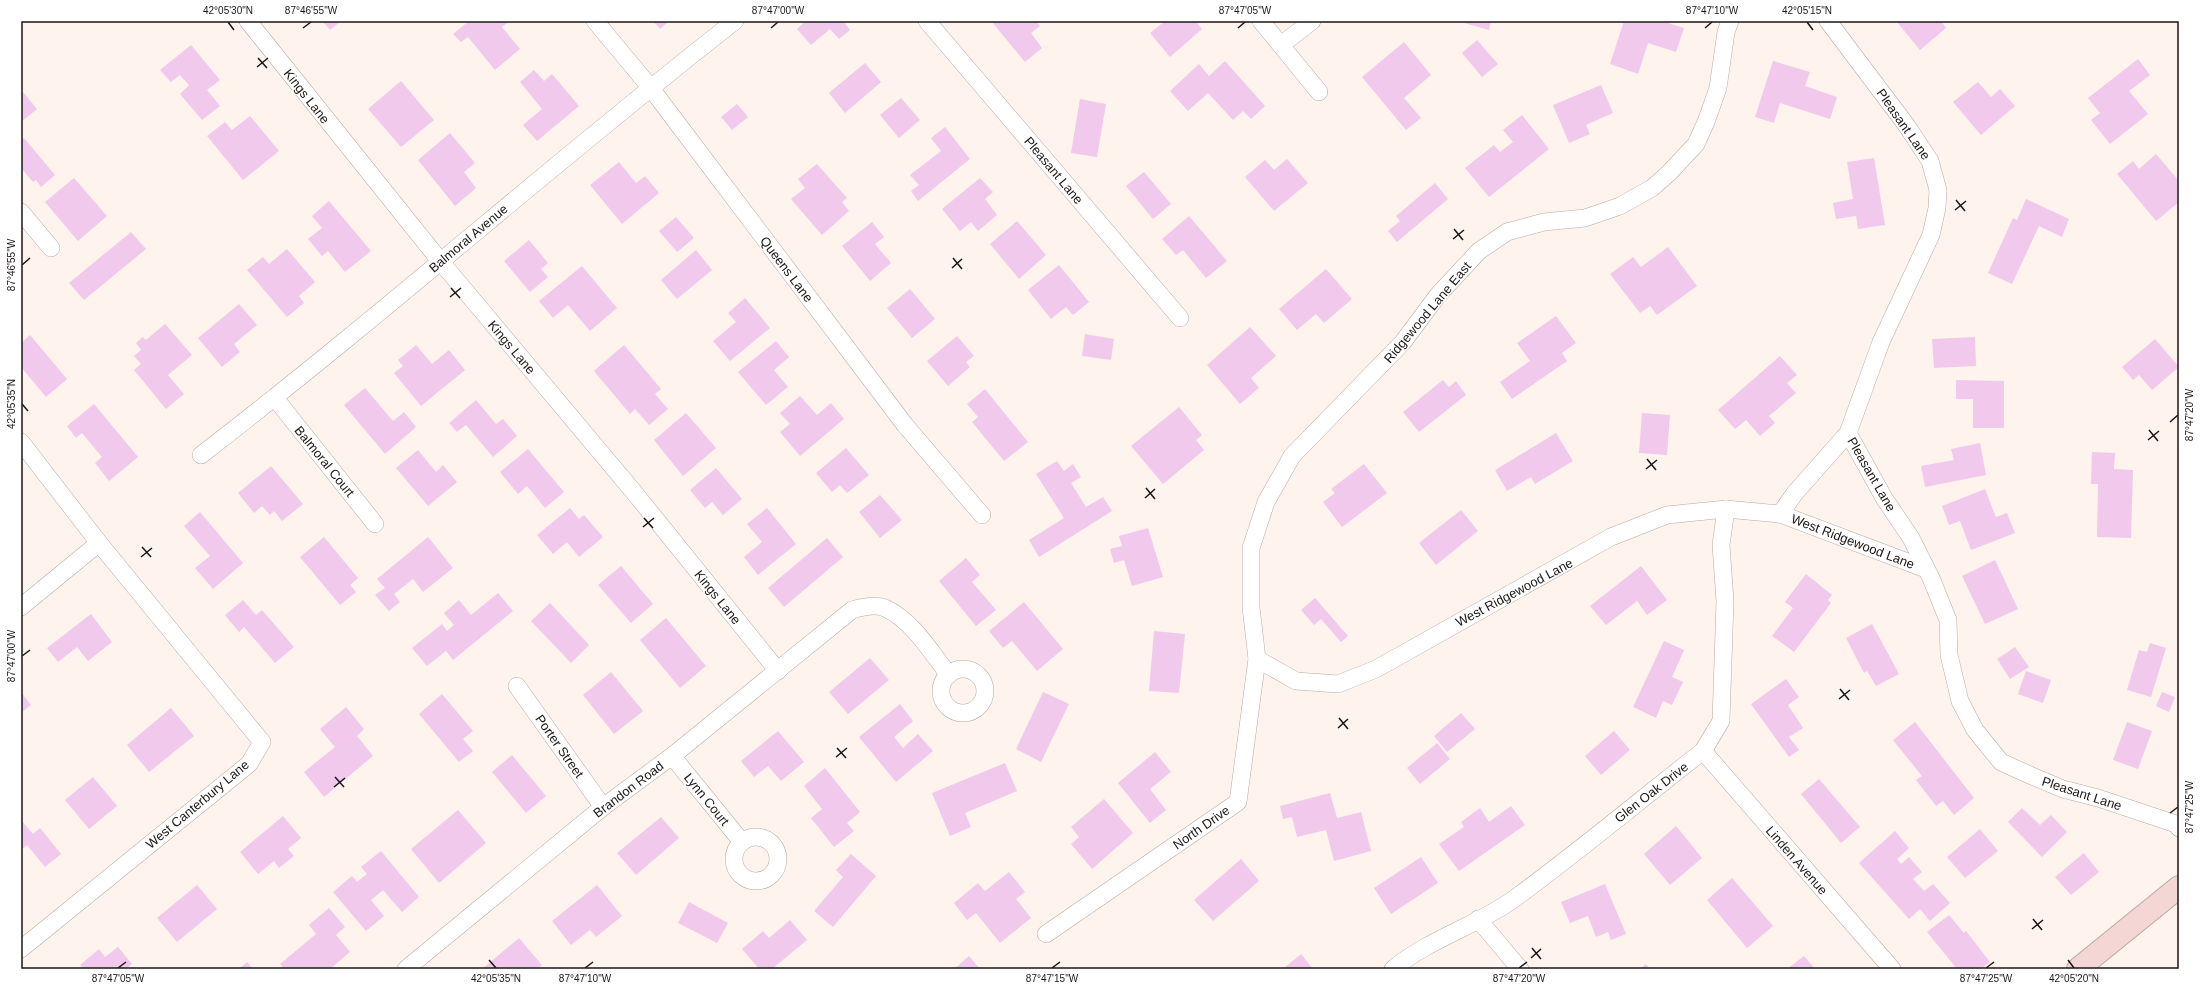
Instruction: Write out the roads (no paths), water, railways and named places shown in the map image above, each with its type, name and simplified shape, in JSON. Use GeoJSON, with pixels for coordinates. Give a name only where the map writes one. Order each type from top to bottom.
{"type":"FeatureCollection","features":[{"type":"Feature","properties":{"kind":"street","name":"Kings Lane"},"geometry":{"type":"LineString","coordinates":[[248,21],[441,262],[633,491],[778,671]]}},
{"type":"Feature","properties":{"kind":"street","name":"Queens Lane"},"geometry":{"type":"LineString","coordinates":[[595,21],[650,87],[905,425],[982,515]]}},
{"type":"Feature","properties":{"kind":"street","name":"Balmoral Avenue"},"geometry":{"type":"LineString","coordinates":[[201,455],[275,398],[441,262],[650,87],[735,21]]}},
{"type":"Feature","properties":{"kind":"street","name":"Pleasant Lane"},"geometry":{"type":"LineString","coordinates":[[927,21],[1180,318]]}},
{"type":"Feature","properties":{"kind":"street"},"geometry":{"type":"LineString","coordinates":[[1261,21],[1319,92]]}},
{"type":"Feature","properties":{"kind":"street"},"geometry":{"type":"LineString","coordinates":[[1281,45],[1312,21]]}},
{"type":"Feature","properties":{"kind":"street","name":"Ridgewood Lane East"},"geometry":{"type":"LineString","coordinates":[[1257,658],[1251,607],[1251,548],[1266,502],[1292,456],[1404,342],[1438,295],[1479,251],[1506,232],[1544,222],[1585,218],[1620,206],[1652,188],[1669,173],[1696,144],[1706,122],[1718,88],[1726,32],[1730,21]]}},
{"type":"Feature","properties":{"kind":"street","name":"Pleasant Lane"},"geometry":{"type":"LineString","coordinates":[[1828,21],[1911,132],[1930,161],[1938,190],[1937,208],[1930,235],[1881,342],[1848,432],[1926,569],[1948,620],[1949,655],[1960,701],[1975,730],[2001,762],[2063,789],[2178,822]]}},
{"type":"Feature","properties":{"kind":"street"},"geometry":{"type":"LineString","coordinates":[[21,212],[52,248]]}},
{"type":"Feature","properties":{"kind":"street","name":"Balmoral Court"},"geometry":{"type":"LineString","coordinates":[[275,398],[376,524]]}},
{"type":"Feature","properties":{"kind":"street","name":"West Ridgewood Lane"},"geometry":{"type":"LineString","coordinates":[[1780,514],[1795,493],[1848,432]]}},
{"type":"Feature","properties":{"kind":"street"},"geometry":{"type":"LineString","coordinates":[[21,442],[99,543],[21,607]]}},
{"type":"Feature","properties":{"kind":"street","name":"West Ridgewood Lane"},"geometry":{"type":"LineString","coordinates":[[1257,658],[1296,681],[1338,684],[1376,669],[1611,537],[1666,515],[1726,509],[1780,514],[1926,569]]}},
{"type":"Feature","properties":{"kind":"street","name":"Glen Oak Drive"},"geometry":{"type":"LineString","coordinates":[[1393,969],[1408,957],[1512,900],[1703,751],[1721,721],[1725,601],[1720,545],[1726,509]]}},
{"type":"Feature","properties":{"kind":"street","name":"West Canterbury Lane"},"geometry":{"type":"LineString","coordinates":[[21,949],[249,764],[262,742],[99,543]]}},
{"type":"Feature","properties":{"kind":"street","name":"Brandon Road"},"geometry":{"type":"LineString","coordinates":[[406,969],[603,807],[672,756],[852,610],[868,606],[884,608],[901,618],[924,643],[948,675]]}},
{"type":"Feature","properties":{"kind":"street","name":"North Drive"},"geometry":{"type":"LineString","coordinates":[[1046,934],[1238,802],[1257,658]]}},
{"type":"Feature","properties":{"kind":"street","name":"Porter Street"},"geometry":{"type":"LineString","coordinates":[[517,686],[603,807]]}},
{"type":"Feature","properties":{"kind":"street","name":"Linden Avenue"},"geometry":{"type":"LineString","coordinates":[[1703,751],[1892,969]]}},
{"type":"Feature","properties":{"kind":"street","name":"Lynn Court"},"geometry":{"type":"LineString","coordinates":[[672,756],[742,842]]}},
{"type":"Feature","properties":{"kind":"street"},"geometry":{"type":"LineString","coordinates":[[2078,969],[2179,887]]}},
{"type":"Feature","properties":{"kind":"street"},"geometry":{"type":"LineString","coordinates":[[1478,919],[1520,969]]}}]}
